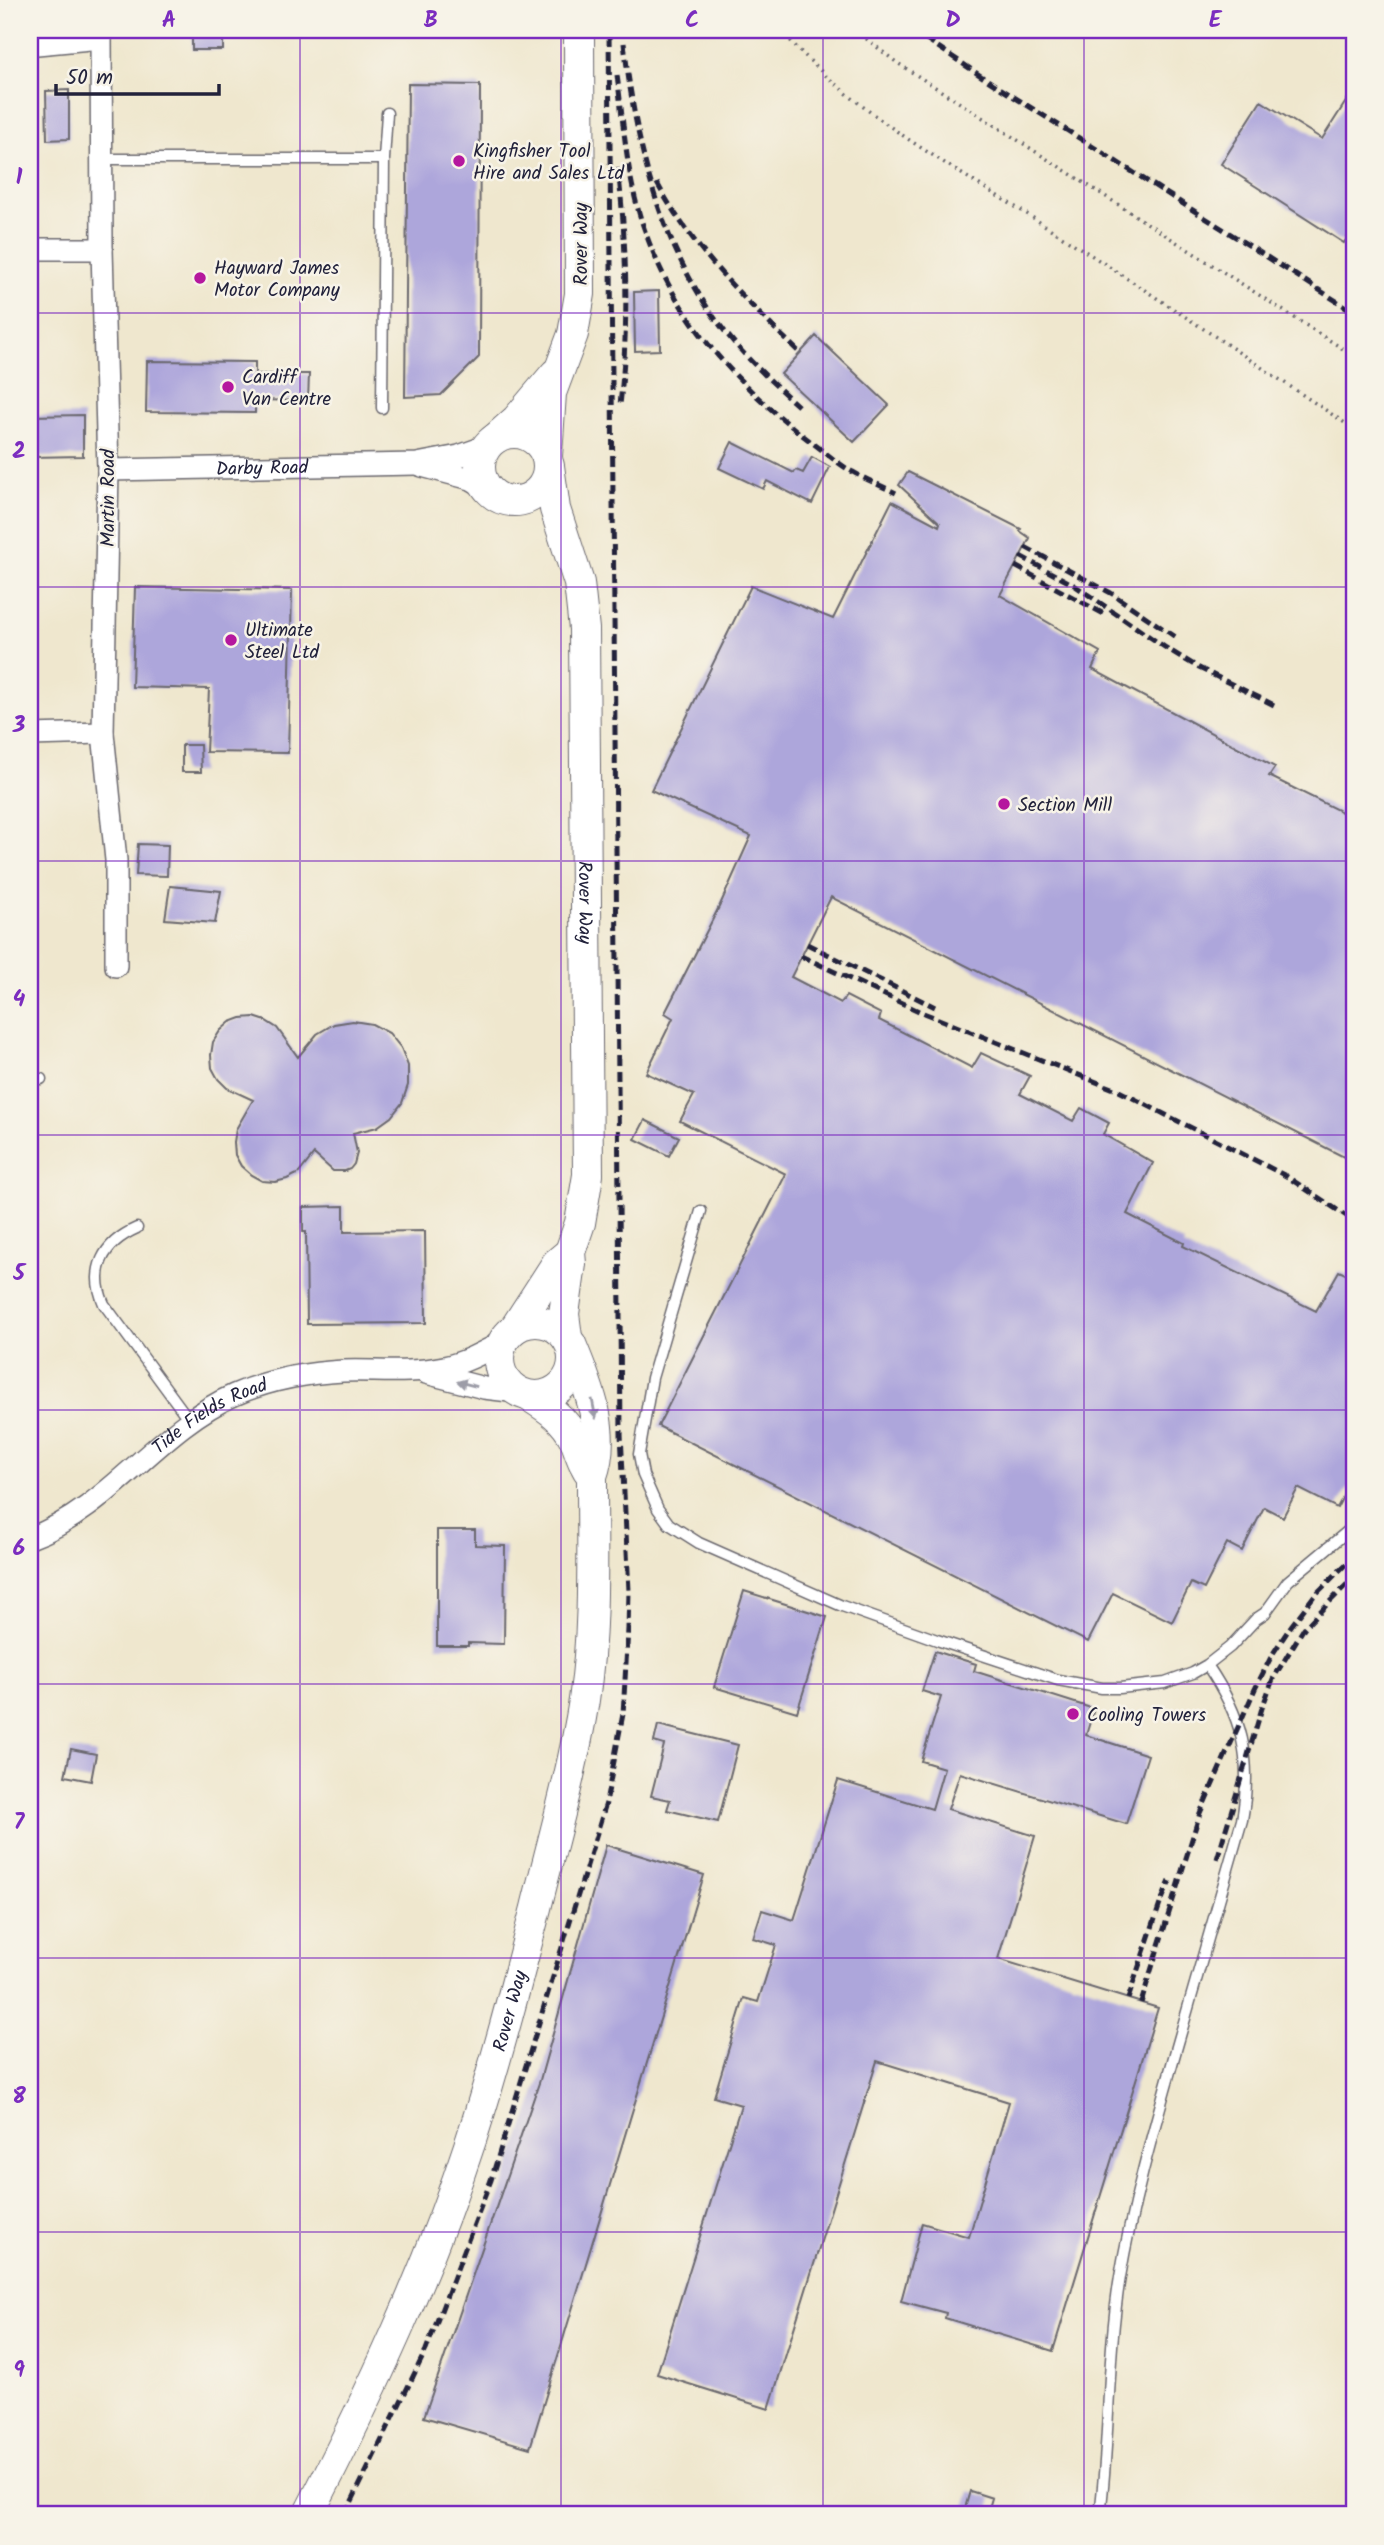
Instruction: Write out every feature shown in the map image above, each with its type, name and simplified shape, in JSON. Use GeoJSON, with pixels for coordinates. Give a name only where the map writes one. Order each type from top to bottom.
{"type":"FeatureCollection","features":[{"type":"Feature","properties":{"kind":"street","name":"Rover Way"},"geometry":{"type":"LineString","coordinates":[[308,2515],[374,2379],[433,2242],[471,2142],[512,2001],[563,1800],[584,1699],[590,1599],[592,1476],[598,1459],[596,1421],[585,1377],[569,1341],[564,1314],[571,1264],[570,1252],[587,1189],[589,1110],[584,629],[579,583],[553,500],[548,461],[551,393],[573,334],[580,294],[579,30]]}},
{"type":"Feature","properties":{"kind":"street"},"geometry":{"type":"LineString","coordinates":[[37,44],[101,34]]}},
{"type":"Feature","properties":{"kind":"street","name":"Martin Road"},"geometry":{"type":"LineString","coordinates":[[101,34],[102,249],[108,470],[103,733],[116,860],[116,966]]}},
{"type":"Feature","properties":{"kind":"street"},"geometry":{"type":"LineString","coordinates":[[30,249],[102,249]]}},
{"type":"Feature","properties":{"kind":"street","name":"Rover Way"},"geometry":{"type":"LineString","coordinates":[[491,442],[522,414],[557,371]]}},
{"type":"Feature","properties":{"kind":"street"},"geometry":{"type":"LineString","coordinates":[[505,433],[526,434],[535,439],[548,461],[542,488],[523,500],[500,495],[480,473],[480,464],[491,442],[505,433]]}},
{"type":"Feature","properties":{"kind":"street","name":"Darby Road"},"geometry":{"type":"LineString","coordinates":[[108,470],[417,464],[472,453],[491,442]]}},
{"type":"Feature","properties":{"kind":"street","name":"Darby Road"},"geometry":{"type":"LineString","coordinates":[[417,464],[471,479],[500,495]]}},
{"type":"Feature","properties":{"kind":"street","name":"Rover Way"},"geometry":{"type":"LineString","coordinates":[[500,495],[533,513],[568,552]]}},
{"type":"Feature","properties":{"kind":"street"},"geometry":{"type":"LineString","coordinates":[[30,735],[103,733]]}},
{"type":"Feature","properties":{"kind":"street","name":"Rover Way"},"geometry":{"type":"LineString","coordinates":[[509,1335],[534,1302],[557,1263],[570,1252]]}},
{"type":"Feature","properties":{"kind":"street"},"geometry":{"type":"LineString","coordinates":[[539,1322],[558,1328],[569,1341],[573,1367],[562,1387],[541,1397],[524,1394],[502,1376],[499,1365],[509,1335],[539,1322]]}},
{"type":"Feature","properties":{"kind":"street","name":"Tide Fields Road"},"geometry":{"type":"LineString","coordinates":[[30,1538],[85,1507],[190,1421],[234,1395],[284,1378],[341,1371],[417,1371],[446,1367],[480,1354],[509,1335]]}},
{"type":"Feature","properties":{"kind":"street","name":"Tide Fields Road"},"geometry":{"type":"LineString","coordinates":[[417,1371],[484,1388],[524,1394]]}},
{"type":"Feature","properties":{"kind":"street","name":"Rover Way"},"geometry":{"type":"LineString","coordinates":[[524,1394],[549,1408],[563,1422],[573,1436],[583,1465],[592,1476]]}},
{"type":"Feature","properties":{"kind":"lane"},"geometry":{"type":"LineString","coordinates":[[382,408],[384,159],[387,113]]}},
{"type":"Feature","properties":{"kind":"lane"},"geometry":{"type":"LineString","coordinates":[[103,159],[384,159]]}},
{"type":"Feature","properties":{"kind":"lane"},"geometry":{"type":"LineString","coordinates":[[701,1211],[652,1378],[639,1443],[643,1475],[653,1500],[669,1524],[699,1542],[842,1606],[937,1640],[1058,1680],[1102,1688],[1135,1688],[1173,1681],[1207,1665],[1265,1613],[1289,1581],[1354,1526]]}},
{"type":"Feature","properties":{"kind":"lane"},"geometry":{"type":"LineString","coordinates":[[137,1228],[116,1239],[108,1247],[97,1278],[99,1294],[190,1421]]}},
{"type":"Feature","properties":{"kind":"lane"},"geometry":{"type":"LineString","coordinates":[[1100,2515],[1107,2450],[1112,2339],[1128,2235],[1154,2126],[1242,1819],[1247,1791],[1247,1760],[1239,1727],[1226,1695],[1207,1665]]}},
{"type":"Feature","properties":{"kind":"path"},"geometry":{"type":"LineString","coordinates":[[781,30],[868,112],[918,147],[1030,216],[1354,429]]}},
{"type":"Feature","properties":{"kind":"path"},"geometry":{"type":"LineString","coordinates":[[855,30],[896,62],[1354,356]]}},
{"type":"Feature","properties":{"kind":"building"},"geometry":{"type":"Polygon","coordinates":[[[192,30],[223,30],[223,50],[192,50],[192,30]]]}},
{"type":"Feature","properties":{"kind":"building"},"geometry":{"type":"Polygon","coordinates":[[[408,84],[480,85],[479,357],[441,395],[405,397],[408,84]]]}},
{"type":"Feature","properties":{"kind":"building"},"geometry":{"type":"Polygon","coordinates":[[[1354,89],[1354,227],[1344,243],[1221,164],[1261,101],[1322,139],[1354,89]]]}},
{"type":"Feature","properties":{"kind":"building"},"geometry":{"type":"Polygon","coordinates":[[[69,90],[69,139],[47,140],[46,91],[69,90]]]}},
{"type":"Feature","properties":{"kind":"building"},"geometry":{"type":"Polygon","coordinates":[[[659,291],[660,350],[635,351],[634,292],[659,291]]]}},
{"type":"Feature","properties":{"kind":"building"},"geometry":{"type":"Polygon","coordinates":[[[816,336],[889,405],[854,442],[781,374],[816,336]]]}},
{"type":"Feature","properties":{"kind":"building","name":"Cardiff Van Centre"},"geometry":{"type":"Polygon","coordinates":[[[147,361],[255,362],[255,374],[309,374],[308,401],[255,400],[255,413],[146,412],[147,361]]]}},
{"type":"Feature","properties":{"kind":"building"},"geometry":{"type":"Polygon","coordinates":[[[83,415],[83,456],[30,457],[30,416],[83,415]]]}},
{"type":"Feature","properties":{"kind":"building"},"geometry":{"type":"Polygon","coordinates":[[[732,442],[794,473],[796,470],[803,473],[812,457],[830,467],[812,504],[767,481],[763,489],[719,468],[732,442]]]}},
{"type":"Feature","properties":{"kind":"building"},"geometry":{"type":"Polygon","coordinates":[[[908,472],[1021,529],[1020,531],[1030,538],[1000,595],[1100,652],[1092,669],[1275,767],[1269,776],[1354,818],[1354,1162],[831,897],[791,977],[841,1003],[846,996],[881,1014],[879,1020],[972,1068],[981,1053],[1030,1076],[1020,1094],[1073,1121],[1081,1108],[1109,1123],[1103,1134],[1153,1163],[1127,1214],[1184,1243],[1183,1246],[1316,1311],[1339,1271],[1354,1278],[1354,1490],[1348,1487],[1337,1508],[1298,1488],[1283,1517],[1264,1507],[1242,1551],[1227,1543],[1204,1589],[1191,1583],[1172,1622],[1113,1593],[1088,1642],[658,1426],[786,1174],[680,1121],[694,1095],[646,1073],[673,1018],[665,1013],[720,905],[751,836],[651,790],[751,586],[833,619],[892,501],[939,526],[940,523],[899,485],[908,472]]]}},
{"type":"Feature","properties":{"kind":"building"},"geometry":{"type":"Polygon","coordinates":[[[135,587],[292,590],[288,753],[206,752],[209,689],[132,687],[135,587]]]}},
{"type":"Feature","properties":{"kind":"building"},"geometry":{"type":"Polygon","coordinates":[[[182,745],[200,745],[201,772],[182,772],[182,745]]]}},
{"type":"Feature","properties":{"kind":"building"},"geometry":{"type":"Polygon","coordinates":[[[138,844],[168,845],[167,876],[136,875],[138,844]]]}},
{"type":"Feature","properties":{"kind":"building"},"geometry":{"type":"Polygon","coordinates":[[[170,886],[221,891],[215,923],[165,919],[170,886]]]}},
{"type":"Feature","properties":{"kind":"building"},"geometry":{"type":"Polygon","coordinates":[[[254,1017],[277,1028],[298,1057],[317,1034],[334,1024],[353,1021],[372,1024],[389,1033],[401,1048],[408,1066],[408,1085],[402,1103],[391,1117],[377,1127],[353,1133],[357,1153],[350,1169],[333,1171],[314,1154],[299,1173],[275,1182],[262,1181],[241,1166],[235,1155],[236,1129],[253,1100],[227,1088],[218,1079],[212,1068],[211,1055],[213,1042],[230,1022],[254,1017]]]}},
{"type":"Feature","properties":{"kind":"building"},"geometry":{"type":"Polygon","coordinates":[[[645,1120],[679,1137],[669,1156],[635,1139],[645,1120]]]}},
{"type":"Feature","properties":{"kind":"building"},"geometry":{"type":"Polygon","coordinates":[[[344,1206],[344,1232],[425,1231],[426,1323],[307,1324],[306,1232],[303,1232],[303,1207],[344,1206]]]}},
{"type":"Feature","properties":{"kind":"building"},"geometry":{"type":"Polygon","coordinates":[[[437,1530],[475,1530],[475,1545],[505,1546],[504,1644],[437,1646],[437,1530]]]}},
{"type":"Feature","properties":{"kind":"building"},"geometry":{"type":"Polygon","coordinates":[[[744,1591],[827,1617],[797,1712],[714,1687],[744,1591]]]}},
{"type":"Feature","properties":{"kind":"building"},"geometry":{"type":"Polygon","coordinates":[[[935,1651],[976,1664],[974,1671],[1094,1709],[1086,1735],[1148,1755],[1126,1824],[960,1773],[948,1809],[1035,1836],[998,1959],[1158,2008],[1053,2351],[945,2318],[946,2313],[901,2301],[922,2223],[969,2237],[1009,2102],[877,2061],[769,2409],[657,2374],[741,2105],[714,2097],[744,1998],[758,2002],[776,1945],[753,1938],[762,1910],[794,1920],[838,1780],[932,1809],[944,1768],[921,1761],[941,1697],[922,1691],[935,1651]]]}},
{"type":"Feature","properties":{"kind":"building"},"geometry":{"type":"Polygon","coordinates":[[[658,1725],[738,1745],[718,1822],[667,1810],[670,1800],[651,1796],[664,1745],[654,1742],[658,1725]]]}},
{"type":"Feature","properties":{"kind":"building"},"geometry":{"type":"Polygon","coordinates":[[[71,1749],[96,1754],[91,1781],[65,1776],[71,1749]]]}},
{"type":"Feature","properties":{"kind":"building"},"geometry":{"type":"Polygon","coordinates":[[[606,1845],[704,1875],[530,2448],[424,2417],[540,2080],[606,1845]]]}},
{"type":"Feature","properties":{"kind":"building"},"geometry":{"type":"Polygon","coordinates":[[[970,2491],[992,2498],[987,2515],[963,2515],[970,2491]]]}},
{"type":"Feature","properties":{"kind":"railway"},"geometry":{"type":"LineString","coordinates":[[345,2515],[426,2350],[491,2180],[606,1803],[623,1714],[629,1591],[621,1434],[609,30]]}},
{"type":"Feature","properties":{"kind":"railway"},"geometry":{"type":"LineString","coordinates":[[913,30],[981,76],[1354,312]]}},
{"type":"Feature","properties":{"kind":"railway"},"geometry":{"type":"LineString","coordinates":[[624,43],[644,158],[668,232],[684,267],[703,301],[726,333],[798,406]]}},
{"type":"Feature","properties":{"kind":"railway"},"geometry":{"type":"LineString","coordinates":[[617,75],[627,154],[639,212],[658,263],[692,322],[734,373],[783,420],[847,469],[896,493]]}},
{"type":"Feature","properties":{"kind":"railway"},"geometry":{"type":"LineString","coordinates":[[618,168],[626,286],[620,405]]}},
{"type":"Feature","properties":{"kind":"railway"},"geometry":{"type":"LineString","coordinates":[[657,183],[704,253],[800,353]]}},
{"type":"Feature","properties":{"kind":"railway"},"geometry":{"type":"LineString","coordinates":[[1025,547],[1111,593],[1177,638]]}},
{"type":"Feature","properties":{"kind":"railway"},"geometry":{"type":"LineString","coordinates":[[1020,556],[1074,585],[1199,668],[1276,706]]}},
{"type":"Feature","properties":{"kind":"railway"},"geometry":{"type":"LineString","coordinates":[[1015,566],[1104,614]]}},
{"type":"Feature","properties":{"kind":"railway"},"geometry":{"type":"LineString","coordinates":[[807,944],[935,1007]]}},
{"type":"Feature","properties":{"kind":"railway"},"geometry":{"type":"LineString","coordinates":[[801,956],[921,1012],[1119,1091],[1286,1176],[1354,1221]]}},
{"type":"Feature","properties":{"kind":"railway"},"geometry":{"type":"LineString","coordinates":[[1141,2003],[1200,1813],[1255,1689],[1272,1655],[1291,1626],[1314,1596],[1354,1556]]}},
{"type":"Feature","properties":{"kind":"railway"},"geometry":{"type":"LineString","coordinates":[[1217,1859],[1273,1679],[1304,1628],[1354,1577]]}},
{"type":"Feature","properties":{"kind":"railway"},"geometry":{"type":"LineString","coordinates":[[1128,1999],[1170,1881]]}},
{"type":"Feature","properties":{"kind":"place","name":"Kingfisher Tool Hire and Sales Ltd"},"geometry":{"type":"Point","coordinates":[459,161]}},
{"type":"Feature","properties":{"kind":"place","name":"Hayward James Motor Company"},"geometry":{"type":"Point","coordinates":[200,278]}},
{"type":"Feature","properties":{"kind":"place","name":"Cardiff Van Centre"},"geometry":{"type":"Point","coordinates":[228,387]}},
{"type":"Feature","properties":{"kind":"place","name":"Ultimate Steel Ltd"},"geometry":{"type":"Point","coordinates":[231,640]}},
{"type":"Feature","properties":{"kind":"place","name":"Section Mill"},"geometry":{"type":"Point","coordinates":[1004,804]}},
{"type":"Feature","properties":{"kind":"place","name":"Cooling Towers"},"geometry":{"type":"Point","coordinates":[1073,1714]}}]}
